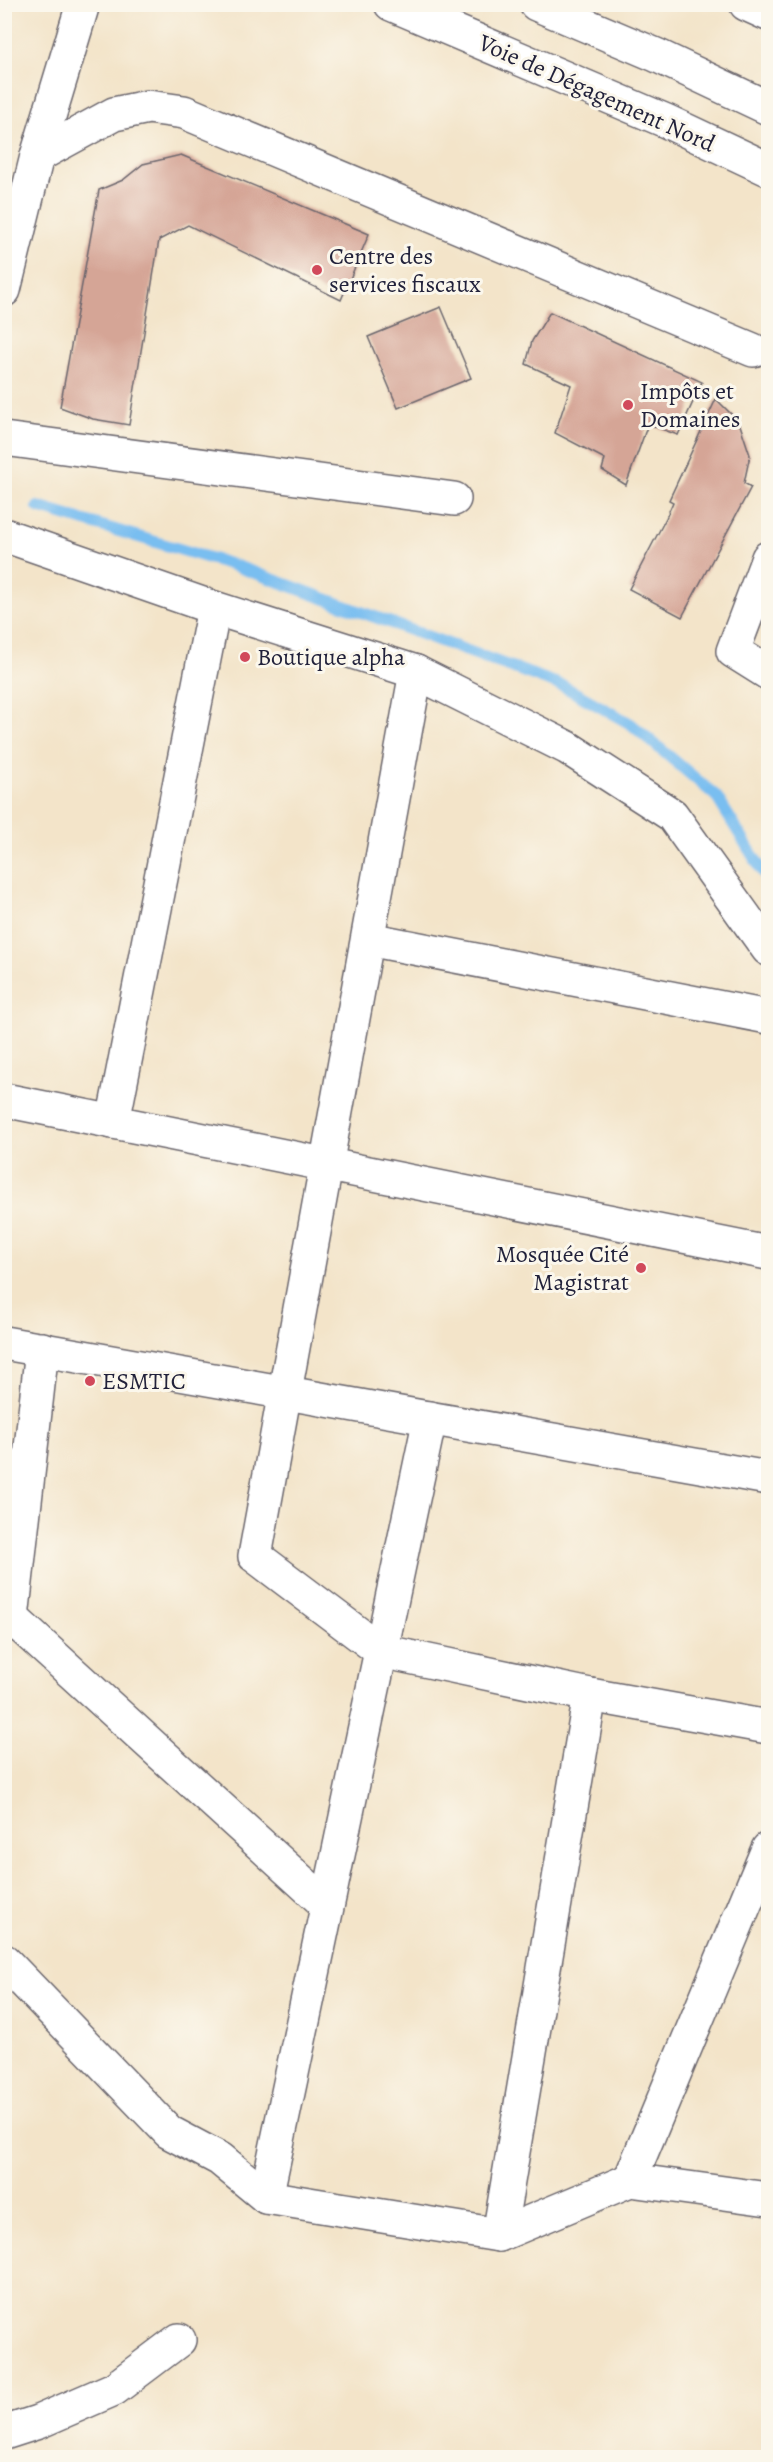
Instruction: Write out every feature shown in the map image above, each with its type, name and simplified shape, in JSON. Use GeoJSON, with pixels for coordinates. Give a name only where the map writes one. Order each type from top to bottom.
{"type":"FeatureCollection","features":[{"type":"Feature","properties":{"kind":"main road"},"geometry":{"type":"LineString","coordinates":[[4,290],[37,156],[83,4]]}},
{"type":"Feature","properties":{"kind":"main road","name":"Voie de Dégagement Nord"},"geometry":{"type":"LineString","coordinates":[[391,4],[666,121],[768,170]]}},
{"type":"Feature","properties":{"kind":"main road"},"geometry":{"type":"LineString","coordinates":[[536,4],[656,55],[768,108]]}},
{"type":"Feature","properties":{"kind":"main road"},"geometry":{"type":"LineString","coordinates":[[746,4],[768,14]]}},
{"type":"Feature","properties":{"kind":"main road"},"geometry":{"type":"LineString","coordinates":[[37,156],[114,114],[148,107],[184,112],[753,350]]}},
{"type":"Feature","properties":{"kind":"main road"},"geometry":{"type":"LineString","coordinates":[[4,439],[453,500]]}},
{"type":"Feature","properties":{"kind":"main road"},"geometry":{"type":"LineString","coordinates":[[4,535],[214,608],[416,672],[568,748],[672,814],[768,949]]}},
{"type":"Feature","properties":{"kind":"main road"},"geometry":{"type":"LineString","coordinates":[[768,558],[733,651],[768,673]]}},
{"type":"Feature","properties":{"kind":"main road"},"geometry":{"type":"LineString","coordinates":[[113,1122],[214,608]]}},
{"type":"Feature","properties":{"kind":"main road"},"geometry":{"type":"LineString","coordinates":[[416,672],[255,1556],[381,1651],[590,1695],[768,1727]]}},
{"type":"Feature","properties":{"kind":"main road"},"geometry":{"type":"LineString","coordinates":[[368,939],[768,1017]]}},
{"type":"Feature","properties":{"kind":"main road"},"geometry":{"type":"LineString","coordinates":[[4,1100],[768,1253]]}},
{"type":"Feature","properties":{"kind":"main road"},"geometry":{"type":"LineString","coordinates":[[4,1342],[768,1478]]}},
{"type":"Feature","properties":{"kind":"main road"},"geometry":{"type":"LineString","coordinates":[[42,1349],[8,1622],[327,1905]]}},
{"type":"Feature","properties":{"kind":"main road"},"geometry":{"type":"LineString","coordinates":[[267,2197],[430,1418]]}},
{"type":"Feature","properties":{"kind":"main road"},"geometry":{"type":"LineString","coordinates":[[499,2235],[590,1695]]}},
{"type":"Feature","properties":{"kind":"main road"},"geometry":{"type":"LineString","coordinates":[[630,2180],[768,1849]]}},
{"type":"Feature","properties":{"kind":"main road"},"geometry":{"type":"LineString","coordinates":[[4,1961],[168,2132],[220,2159],[267,2197],[499,2235],[630,2180],[768,2199]]}},
{"type":"Feature","properties":{"kind":"main road"},"geometry":{"type":"LineString","coordinates":[[4,2433],[38,2422],[114,2389],[179,2340]]}},
{"type":"Feature","properties":{"kind":"building","name":"Centre des services fiscaux"},"geometry":{"type":"Polygon","coordinates":[[[181,155],[369,234],[341,300],[188,225],[159,240],[129,425],[93,419],[60,407],[99,190],[123,180],[143,164],[181,155]]]}},
{"type":"Feature","properties":{"kind":"building"},"geometry":{"type":"Polygon","coordinates":[[[441,307],[471,378],[398,408],[368,337],[441,307]]]}},
{"type":"Feature","properties":{"kind":"building","name":"Impôts et Domaines"},"geometry":{"type":"Polygon","coordinates":[[[550,312],[702,382],[678,435],[648,424],[626,485],[602,470],[605,459],[555,433],[571,385],[526,364],[532,341],[550,312]]]}},
{"type":"Feature","properties":{"kind":"building","name":"Impôts et Domaines"},"geometry":{"type":"Polygon","coordinates":[[[716,399],[739,422],[750,455],[744,483],[751,487],[682,617],[629,589],[666,518],[673,502],[669,500],[716,399]]]}},
{"type":"Feature","properties":{"kind":"waterway"},"geometry":{"type":"LineString","coordinates":[[38,507],[236,566],[563,686],[631,724],[716,796],[768,880]]}},
{"type":"Feature","properties":{"kind":"place","name":"Centre des services fiscaux"},"geometry":{"type":"Point","coordinates":[317,270]}},
{"type":"Feature","properties":{"kind":"place","name":"Impôts et Domaines"},"geometry":{"type":"Point","coordinates":[628,405]}},
{"type":"Feature","properties":{"kind":"place","name":"Boutique alpha"},"geometry":{"type":"Point","coordinates":[245,657]}},
{"type":"Feature","properties":{"kind":"place","name":"Mosquée Cité Magistrat"},"geometry":{"type":"Point","coordinates":[641,1268]}},
{"type":"Feature","properties":{"kind":"place","name":"ESMTIC"},"geometry":{"type":"Point","coordinates":[90,1381]}}]}
